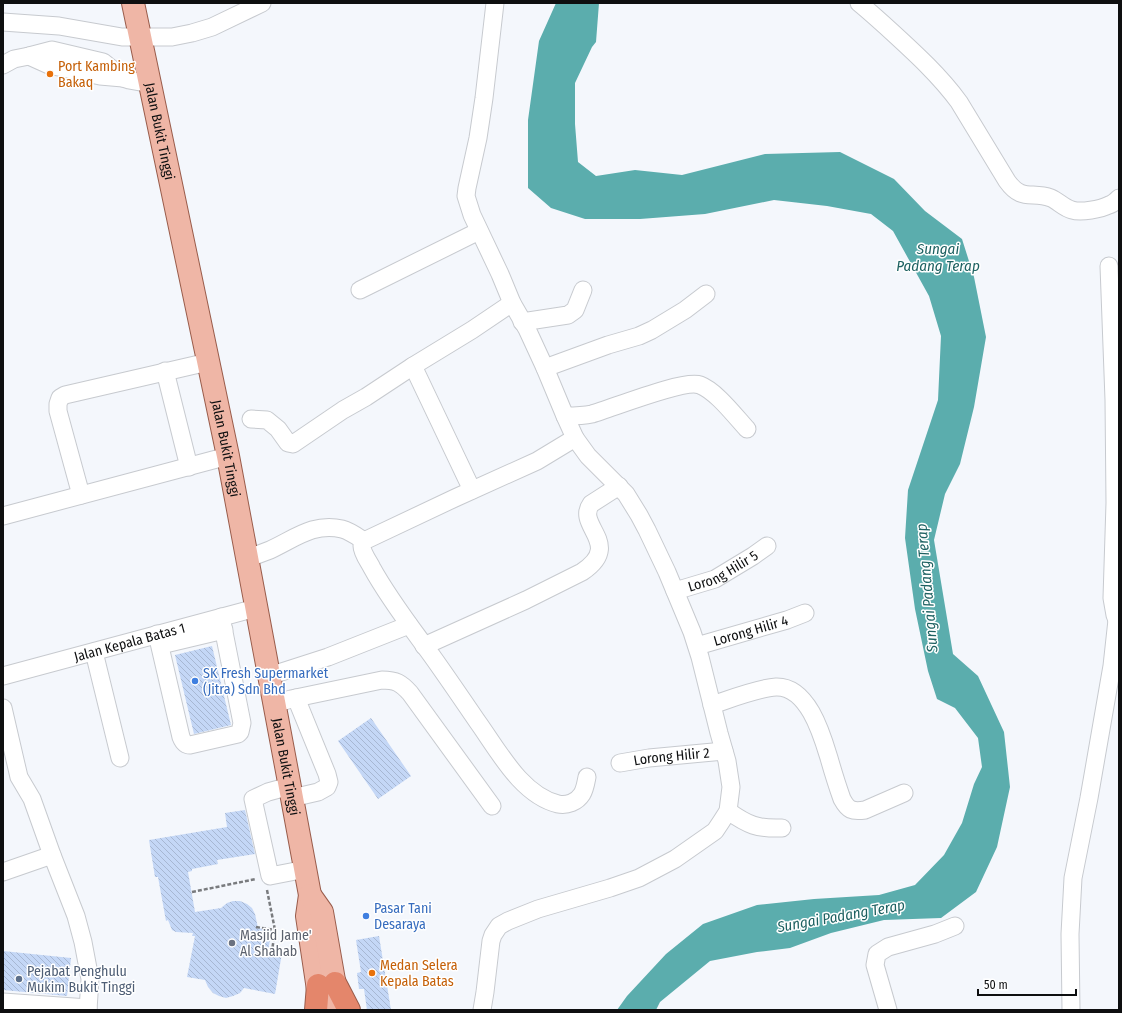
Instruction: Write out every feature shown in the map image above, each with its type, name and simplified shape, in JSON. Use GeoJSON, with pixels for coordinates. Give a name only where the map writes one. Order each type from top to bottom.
{"type":"FeatureCollection","features":[{"type":"Feature","properties":{"kind":"highway"},"geometry":{"type":"LineString","coordinates":[[316,1010],[326,984],[348,1010]]}},
{"type":"Feature","properties":{"kind":"main road","name":"Jalan Bukit Tinggi"},"geometry":{"type":"LineString","coordinates":[[133,3],[228,456],[246,558],[306,869],[310,895],[307,916],[326,984],[339,1010]]}},
{"type":"Feature","properties":{"kind":"main road","name":"Jalan Bukit Tinggi"},"geometry":{"type":"LineString","coordinates":[[321,1010],[326,984]]}},
{"type":"Feature","properties":{"kind":"street"},"geometry":{"type":"LineString","coordinates":[[3,22],[59,26],[122,37],[172,37],[202,31],[220,24],[262,3]]}},
{"type":"Feature","properties":{"kind":"street"},"geometry":{"type":"LineString","coordinates":[[482,1010],[486,992],[491,941],[499,926],[526,914],[572,898],[610,888],[639,878],[675,859],[715,831],[728,811],[731,787],[728,765],[697,646],[675,590],[642,520],[629,498],[619,486],[588,456],[575,438],[545,368],[512,303],[469,208],[466,196],[478,138],[496,3]]}},
{"type":"Feature","properties":{"kind":"street"},"geometry":{"type":"LineString","coordinates":[[859,3],[905,44],[951,91],[1007,181],[1016,191],[1022,195],[1051,198],[1073,211],[1099,209],[1109,205],[1119,198]]}},
{"type":"Feature","properties":{"kind":"street"},"geometry":{"type":"LineString","coordinates":[[3,66],[14,59],[30,56],[49,65],[100,76],[150,82]]}},
{"type":"Feature","properties":{"kind":"street"},"geometry":{"type":"LineString","coordinates":[[360,290],[479,231]]}},
{"type":"Feature","properties":{"kind":"street"},"geometry":{"type":"LineString","coordinates":[[1071,1010],[1070,934],[1073,878],[1112,666],[1118,620],[1115,615],[1112,598],[1115,503],[1114,393],[1108,266]]}},
{"type":"Feature","properties":{"kind":"street"},"geometry":{"type":"LineString","coordinates":[[522,322],[568,315],[575,310],[583,290]]}},
{"type":"Feature","properties":{"kind":"street"},"geometry":{"type":"LineString","coordinates":[[545,368],[608,345],[639,336],[685,310],[706,294]]}},
{"type":"Feature","properties":{"kind":"street"},"geometry":{"type":"LineString","coordinates":[[250,419],[267,420],[278,429],[288,443],[293,444],[342,410],[366,397],[512,303]]}},
{"type":"Feature","properties":{"kind":"street"},"geometry":{"type":"LineString","coordinates":[[81,495],[58,411],[58,400],[64,395],[208,362]]}},
{"type":"Feature","properties":{"kind":"street"},"geometry":{"type":"LineString","coordinates":[[413,366],[472,490]]}},
{"type":"Feature","properties":{"kind":"street"},"geometry":{"type":"LineString","coordinates":[[165,371],[189,467]]}},
{"type":"Feature","properties":{"kind":"street"},"geometry":{"type":"LineString","coordinates":[[565,416],[590,414],[664,391],[694,384],[701,385],[716,396],[747,429]]}},
{"type":"Feature","properties":{"kind":"street"},"geometry":{"type":"LineString","coordinates":[[575,438],[537,461],[364,541],[362,546],[370,565],[388,596],[506,762],[527,786],[549,801],[564,805],[569,804],[579,798],[583,793],[587,777]]}},
{"type":"Feature","properties":{"kind":"street"},"geometry":{"type":"LineString","coordinates":[[3,516],[228,456]]}},
{"type":"Feature","properties":{"kind":"street"},"geometry":{"type":"LineString","coordinates":[[424,646],[526,600],[591,567],[597,557],[600,546],[599,540],[587,512],[591,504],[619,486]]}},
{"type":"Feature","properties":{"kind":"street"},"geometry":{"type":"LineString","coordinates":[[246,558],[270,550],[294,537],[318,528],[327,527],[345,530],[364,541]]}},
{"type":"Feature","properties":{"kind":"street","name":"Lorong Hilir 5"},"geometry":{"type":"LineString","coordinates":[[675,590],[716,579],[767,546]]}},
{"type":"Feature","properties":{"kind":"street","name":"Jalan Kepala Batas 1"},"geometry":{"type":"LineString","coordinates":[[3,676],[94,652],[158,640],[222,623],[256,608]]}},
{"type":"Feature","properties":{"kind":"street","name":"Lorong Hilir 4"},"geometry":{"type":"LineString","coordinates":[[697,646],[787,620],[805,613]]}},
{"type":"Feature","properties":{"kind":"street"},"geometry":{"type":"LineString","coordinates":[[158,640],[183,742],[190,745],[238,734],[242,723],[222,623]]}},
{"type":"Feature","properties":{"kind":"street"},"geometry":{"type":"LineString","coordinates":[[269,676],[328,657],[408,625]]}},
{"type":"Feature","properties":{"kind":"street"},"geometry":{"type":"LineString","coordinates":[[94,652],[120,758]]}},
{"type":"Feature","properties":{"kind":"street"},"geometry":{"type":"LineString","coordinates":[[274,704],[382,680],[398,682],[410,693],[492,806]]}},
{"type":"Feature","properties":{"kind":"street"},"geometry":{"type":"LineString","coordinates":[[712,705],[752,692],[777,687],[786,688],[800,698],[812,714],[822,735],[845,806],[851,810],[865,810],[904,793]]}},
{"type":"Feature","properties":{"kind":"street"},"geometry":{"type":"LineString","coordinates":[[296,698],[327,774],[329,782],[327,787],[318,792],[268,792],[253,799],[267,877],[306,869]]}},
{"type":"Feature","properties":{"kind":"street"},"geometry":{"type":"LineString","coordinates":[[3,708],[19,777],[32,799],[76,916],[90,979],[88,1009],[3,1002]]}},
{"type":"Feature","properties":{"kind":"street","name":"Lorong Hilir 2"},"geometry":{"type":"LineString","coordinates":[[620,763],[649,758],[724,751]]}},
{"type":"Feature","properties":{"kind":"street"},"geometry":{"type":"LineString","coordinates":[[728,811],[743,822],[768,829],[782,828]]}},
{"type":"Feature","properties":{"kind":"street"},"geometry":{"type":"LineString","coordinates":[[3,872],[52,855]]}},
{"type":"Feature","properties":{"kind":"street"},"geometry":{"type":"LineString","coordinates":[[888,1010],[875,965],[877,954],[888,946],[935,934],[955,926]]}},
{"type":"Feature","properties":{"kind":"path"},"geometry":{"type":"LineString","coordinates":[[192,892],[267,877],[275,930],[272,951]]}},
{"type":"Feature","properties":{"kind":"path"},"geometry":{"type":"LineString","coordinates":[[256,927],[275,930]]}},
{"type":"Feature","properties":{"kind":"water","name":"Sungai Padang Terap"},"geometry":{"type":"Polygon","coordinates":[[[556,3],[599,3],[596,42],[592,47],[575,83],[575,124],[578,162],[596,176],[635,170],[682,175],[765,154],[840,152],[894,179],[925,211],[962,239],[974,277],[986,337],[974,407],[960,464],[945,494],[934,540],[953,654],[978,676],[1004,732],[1010,787],[997,847],[976,892],[941,918],[884,920],[831,933],[790,948],[757,952],[710,961],[660,1002],[656,1010],[617,1010],[627,996],[666,954],[703,924],[757,905],[814,899],[879,895],[915,885],[944,855],[962,823],[974,784],[982,767],[978,738],[955,708],[937,699],[928,671],[915,609],[905,538],[908,490],[938,400],[941,336],[929,296],[893,231],[871,214],[827,206],[774,200],[705,214],[640,219],[585,219],[551,208],[528,188],[528,120],[539,41],[556,3]]]}},
{"type":"Feature","properties":{"kind":"building"},"geometry":{"type":"Polygon","coordinates":[[[212,646],[231,725],[194,734],[175,655],[212,646]]]}},
{"type":"Feature","properties":{"kind":"building"},"geometry":{"type":"Polygon","coordinates":[[[371,718],[411,776],[378,799],[338,741],[371,718]]]}},
{"type":"Feature","properties":{"kind":"building"},"geometry":{"type":"Polygon","coordinates":[[[245,810],[255,854],[217,860],[218,864],[192,869],[192,871],[188,872],[195,912],[221,908],[227,903],[233,901],[240,901],[247,904],[252,908],[255,914],[258,928],[272,931],[268,950],[282,953],[275,994],[244,988],[240,993],[226,998],[213,993],[205,980],[187,977],[195,936],[192,936],[193,933],[176,932],[172,930],[168,920],[166,921],[158,877],[155,877],[149,840],[227,827],[225,813],[245,810]]]}},
{"type":"Feature","properties":{"kind":"building","name":"Medan Selera Kepala Batas"},"geometry":{"type":"Polygon","coordinates":[[[379,936],[391,1010],[367,1010],[364,989],[359,989],[357,973],[361,972],[356,940],[379,936]]]}},
{"type":"Feature","properties":{"kind":"building"},"geometry":{"type":"Polygon","coordinates":[[[3,951],[71,958],[67,996],[3,990],[3,951]]]}},
{"type":"Feature","properties":{"kind":"place","name":"Port Kambing Bakaq"},"geometry":{"type":"Point","coordinates":[50,74]}},
{"type":"Feature","properties":{"kind":"place","name":"SK Fresh Supermarket (Jitra) Sdn Bhd"},"geometry":{"type":"Point","coordinates":[195,681]}},
{"type":"Feature","properties":{"kind":"place","name":"Pasar Tani Desaraya"},"geometry":{"type":"Point","coordinates":[366,916]}},
{"type":"Feature","properties":{"kind":"place","name":"Masjid Jame' Al Shahab"},"geometry":{"type":"Point","coordinates":[232,943]}},
{"type":"Feature","properties":{"kind":"place","name":"Medan Selera Kepala Batas"},"geometry":{"type":"Point","coordinates":[372,973]}},
{"type":"Feature","properties":{"kind":"place","name":"Pejabat Penghulu Mukim Bukit Tinggi"},"geometry":{"type":"Point","coordinates":[19,979]}}]}
